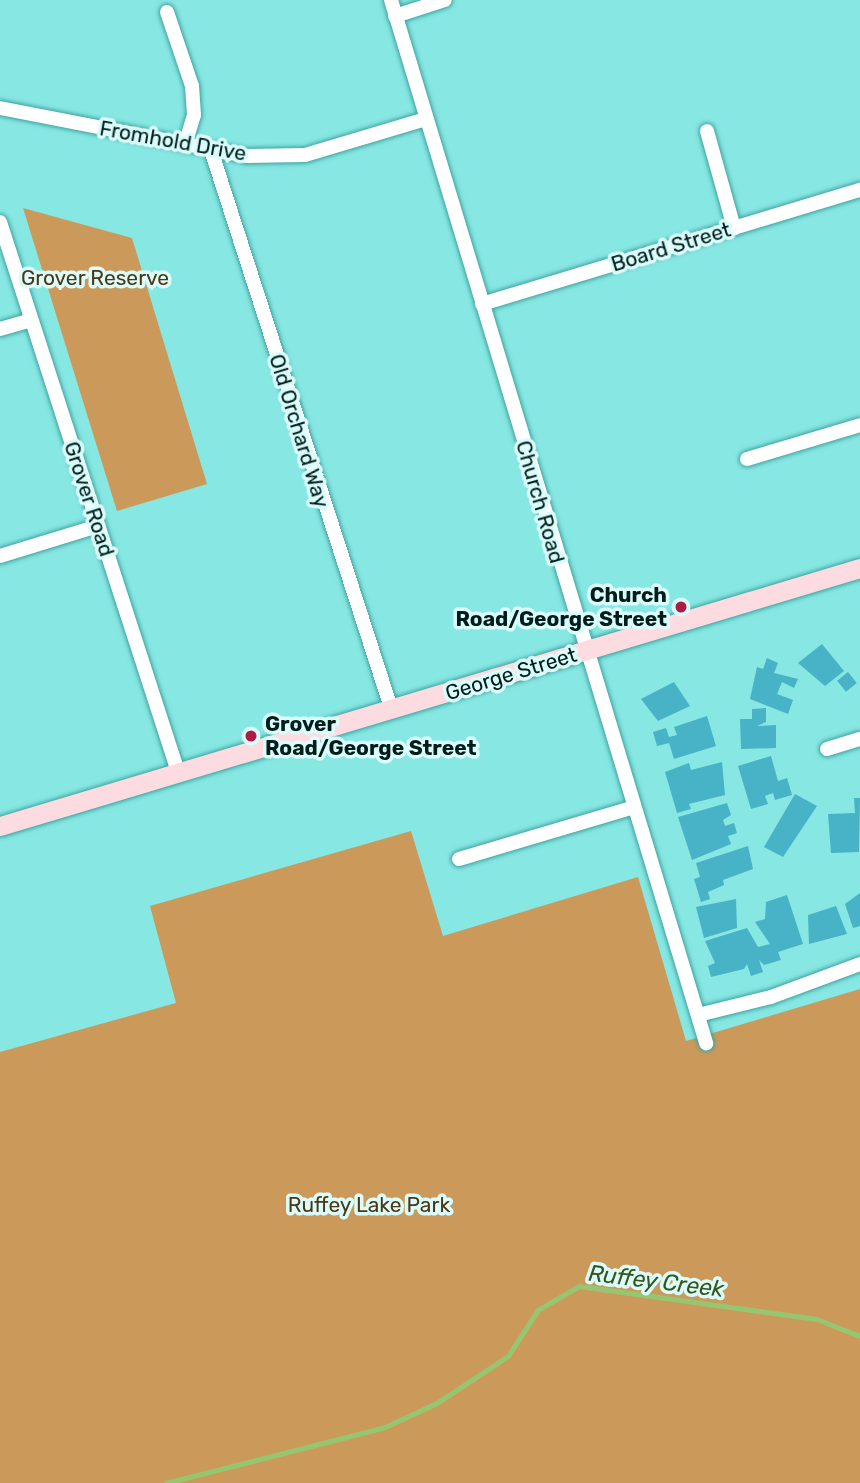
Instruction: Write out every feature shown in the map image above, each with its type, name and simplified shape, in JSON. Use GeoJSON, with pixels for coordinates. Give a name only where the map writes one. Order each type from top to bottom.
{"type":"FeatureCollection","features":[{"type":"Feature","properties":{"kind":"main road","name":"George Street"},"geometry":{"type":"LineString","coordinates":[[0,826],[179,775],[860,568]]}},
{"type":"Feature","properties":{"kind":"street","name":"Church Road"},"geometry":{"type":"LineString","coordinates":[[390,0],[631,808],[665,893],[706,1043]]}},
{"type":"Feature","properties":{"kind":"street"},"geometry":{"type":"LineString","coordinates":[[396,16],[445,0]]}},
{"type":"Feature","properties":{"kind":"street"},"geometry":{"type":"LineString","coordinates":[[167,12],[192,86],[194,115],[185,145]]}},
{"type":"Feature","properties":{"kind":"street","name":"Fromhold Drive"},"geometry":{"type":"LineString","coordinates":[[0,108],[246,156],[305,155],[426,119]]}},
{"type":"Feature","properties":{"kind":"street"},"geometry":{"type":"LineString","coordinates":[[706,131],[734,228]]}},
{"type":"Feature","properties":{"kind":"street","name":"Old Orchard Way"},"geometry":{"type":"LineString","coordinates":[[211,150],[392,711]]}},
{"type":"Feature","properties":{"kind":"street","name":"Board Street"},"geometry":{"type":"LineString","coordinates":[[482,304],[860,190]]}},
{"type":"Feature","properties":{"kind":"street","name":"Grover Road"},"geometry":{"type":"LineString","coordinates":[[0,222],[179,775]]}},
{"type":"Feature","properties":{"kind":"street"},"geometry":{"type":"LineString","coordinates":[[0,329],[32,320]]}},
{"type":"Feature","properties":{"kind":"street"},"geometry":{"type":"LineString","coordinates":[[747,459],[860,425]]}},
{"type":"Feature","properties":{"kind":"street"},"geometry":{"type":"LineString","coordinates":[[0,556],[98,526]]}},
{"type":"Feature","properties":{"kind":"street"},"geometry":{"type":"LineString","coordinates":[[827,749],[860,739]]}},
{"type":"Feature","properties":{"kind":"street"},"geometry":{"type":"LineString","coordinates":[[459,859],[631,808]]}},
{"type":"Feature","properties":{"kind":"street"},"geometry":{"type":"LineString","coordinates":[[698,1015],[771,997],[860,964]]}},
{"type":"Feature","properties":{"kind":"green space","name":"Grover Reserve"},"geometry":{"type":"Polygon","coordinates":[[[23,208],[132,238],[207,484],[117,511],[23,208]]]}},
{"type":"Feature","properties":{"kind":"green space","name":"Ruffey Lake Park"},"geometry":{"type":"Polygon","coordinates":[[[411,831],[443,936],[638,877],[686,1041],[860,989],[860,1483],[0,1483],[0,1052],[176,1003],[150,906],[411,831]]]}},
{"type":"Feature","properties":{"kind":"building"},"geometry":{"type":"Polygon","coordinates":[[[822,644],[844,671],[825,686],[798,663],[822,644]]]}},
{"type":"Feature","properties":{"kind":"building"},"geometry":{"type":"Polygon","coordinates":[[[767,658],[778,663],[774,673],[798,679],[794,688],[782,682],[777,694],[793,700],[788,714],[750,699],[757,667],[763,669],[767,658]]]}},
{"type":"Feature","properties":{"kind":"building"},"geometry":{"type":"Polygon","coordinates":[[[848,672],[857,683],[846,692],[837,681],[848,672]]]}},
{"type":"Feature","properties":{"kind":"building"},"geometry":{"type":"Polygon","coordinates":[[[674,682],[690,706],[658,721],[641,699],[674,682]]]}},
{"type":"Feature","properties":{"kind":"building"},"geometry":{"type":"Polygon","coordinates":[[[766,708],[766,722],[757,726],[776,725],[776,748],[741,749],[740,719],[752,719],[752,709],[766,708]]]}},
{"type":"Feature","properties":{"kind":"building"},"geometry":{"type":"Polygon","coordinates":[[[707,716],[716,746],[674,759],[669,743],[657,746],[653,732],[666,728],[669,737],[677,735],[674,727],[707,716]]]}},
{"type":"Feature","properties":{"kind":"building"},"geometry":{"type":"Polygon","coordinates":[[[771,756],[778,781],[787,778],[792,795],[775,800],[773,793],[765,796],[768,804],[751,809],[738,766],[771,756]]]}},
{"type":"Feature","properties":{"kind":"building"},"geometry":{"type":"Polygon","coordinates":[[[722,762],[725,795],[689,804],[691,809],[677,813],[665,772],[689,763],[691,770],[722,762]]]}},
{"type":"Feature","properties":{"kind":"building"},"geometry":{"type":"Polygon","coordinates":[[[795,794],[817,806],[783,857],[764,847],[795,794]]]}},
{"type":"Feature","properties":{"kind":"building"},"geometry":{"type":"Polygon","coordinates":[[[854,798],[860,798],[859,852],[831,853],[828,814],[855,813],[854,798]]]}},
{"type":"Feature","properties":{"kind":"building"},"geometry":{"type":"Polygon","coordinates":[[[727,803],[731,815],[723,820],[725,826],[734,823],[737,833],[728,836],[731,844],[692,860],[678,817],[727,803]]]}},
{"type":"Feature","properties":{"kind":"building"},"geometry":{"type":"Polygon","coordinates":[[[748,846],[753,869],[723,880],[724,885],[708,892],[710,899],[701,902],[694,879],[700,877],[696,863],[748,846]]]}},
{"type":"Feature","properties":{"kind":"building"},"geometry":{"type":"Polygon","coordinates":[[[860,893],[860,926],[853,928],[845,904],[860,893]]]}},
{"type":"Feature","properties":{"kind":"building"},"geometry":{"type":"Polygon","coordinates":[[[787,895],[803,944],[778,952],[781,960],[764,965],[759,960],[763,972],[751,976],[747,964],[744,969],[711,977],[708,966],[715,963],[705,941],[747,928],[758,947],[770,944],[755,922],[765,919],[766,902],[787,895]]]}},
{"type":"Feature","properties":{"kind":"building"},"geometry":{"type":"Polygon","coordinates":[[[736,899],[737,928],[704,938],[696,907],[736,899]]]}},
{"type":"Feature","properties":{"kind":"building"},"geometry":{"type":"Polygon","coordinates":[[[836,906],[847,934],[809,944],[808,915],[836,906]]]}},
{"type":"Feature","properties":{"kind":"waterway","name":"Ruffey Creek"},"geometry":{"type":"LineString","coordinates":[[166,1483],[385,1427],[437,1403],[508,1356],[538,1310],[579,1286],[817,1319],[860,1336]]}},
{"type":"Feature","properties":{"kind":"place","name":"Church Road/George Street"},"geometry":{"type":"Point","coordinates":[681,607]}},
{"type":"Feature","properties":{"kind":"place","name":"Grover Road/George Street"},"geometry":{"type":"Point","coordinates":[251,736]}}]}
